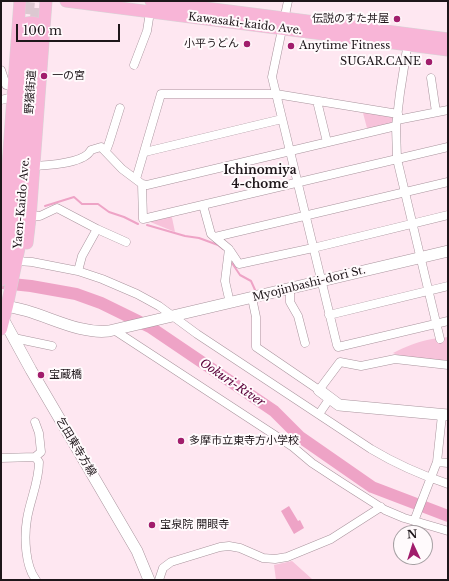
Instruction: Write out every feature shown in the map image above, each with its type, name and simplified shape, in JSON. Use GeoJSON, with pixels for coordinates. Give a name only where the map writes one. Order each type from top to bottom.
{"type":"FeatureCollection","features":[{"type":"Feature","properties":{"kind":"main road"},"geometry":{"type":"LineString","coordinates":[[1,280],[9,262],[28,241],[34,166],[31,34],[20,1]]}},
{"type":"Feature","properties":{"kind":"main road"},"geometry":{"type":"LineString","coordinates":[[4,313],[9,262],[2,234],[3,200],[13,91],[31,34],[46,1]]}},
{"type":"Feature","properties":{"kind":"main road","name":"Kawasaki-kaido Ave."},"geometry":{"type":"LineString","coordinates":[[66,1],[152,4],[284,24],[409,40],[448,50]]}},
{"type":"Feature","properties":{"kind":"main road","name":"野猿街道"},"geometry":{"type":"LineString","coordinates":[[9,262],[31,34]]}},
{"type":"Feature","properties":{"kind":"main road","name":"Kawasaki-kaido Ave."},"geometry":{"type":"LineString","coordinates":[[409,40],[448,39]]}},
{"type":"Feature","properties":{"kind":"street"},"geometry":{"type":"LineString","coordinates":[[288,1],[272,77],[338,347],[448,321]]}},
{"type":"Feature","properties":{"kind":"street"},"geometry":{"type":"LineString","coordinates":[[134,65],[147,31],[152,4]]}},
{"type":"Feature","properties":{"kind":"street"},"geometry":{"type":"LineString","coordinates":[[409,40],[397,120],[397,159],[440,339]]}},
{"type":"Feature","properties":{"kind":"street"},"geometry":{"type":"LineString","coordinates":[[1,70],[6,85],[13,91],[1,100]]}},
{"type":"Feature","properties":{"kind":"street"},"geometry":{"type":"LineString","coordinates":[[431,78],[436,112]]}},
{"type":"Feature","properties":{"kind":"street"},"geometry":{"type":"LineString","coordinates":[[397,120],[317,100],[276,94],[161,94],[145,152],[139,181],[143,219],[448,147]]}},
{"type":"Feature","properties":{"kind":"street"},"geometry":{"type":"LineString","coordinates":[[317,100],[327,142]]}},
{"type":"Feature","properties":{"kind":"street"},"geometry":{"type":"LineString","coordinates":[[106,151],[120,108]]}},
{"type":"Feature","properties":{"kind":"street"},"geometry":{"type":"LineString","coordinates":[[34,166],[70,162],[90,153],[92,150],[101,147],[122,169],[147,185],[327,142],[397,120],[448,110]]}},
{"type":"Feature","properties":{"kind":"street"},"geometry":{"type":"LineString","coordinates":[[145,152],[282,119]]}},
{"type":"Feature","properties":{"kind":"street"},"geometry":{"type":"LineString","coordinates":[[215,237],[448,182]]}},
{"type":"Feature","properties":{"kind":"street"},"geometry":{"type":"LineString","coordinates":[[203,205],[211,234],[229,249],[240,264],[448,215]]}},
{"type":"Feature","properties":{"kind":"street"},"geometry":{"type":"LineString","coordinates":[[30,216],[40,216],[57,208],[126,242]]}},
{"type":"Feature","properties":{"kind":"street"},"geometry":{"type":"LineString","coordinates":[[78,271],[82,256],[97,229]]}},
{"type":"Feature","properties":{"kind":"street"},"geometry":{"type":"LineString","coordinates":[[229,249],[225,281],[230,303]]}},
{"type":"Feature","properties":{"kind":"street","name":"Myojinbashi-dori St."},"geometry":{"type":"LineString","coordinates":[[4,313],[23,309],[88,330],[101,332],[172,317],[448,251]]}},
{"type":"Feature","properties":{"kind":"street"},"geometry":{"type":"LineString","coordinates":[[9,262],[32,262],[78,271],[127,289],[159,306],[172,317],[269,382],[388,459],[430,479],[448,484]]}},
{"type":"Feature","properties":{"kind":"street"},"geometry":{"type":"LineString","coordinates":[[329,315],[448,286]]}},
{"type":"Feature","properties":{"kind":"street"},"geometry":{"type":"LineString","coordinates":[[290,289],[290,302],[298,316],[305,343]]}},
{"type":"Feature","properties":{"kind":"street"},"geometry":{"type":"LineString","coordinates":[[252,298],[256,317],[256,347],[320,390],[339,405],[445,415],[437,462],[415,520]]}},
{"type":"Feature","properties":{"kind":"street","name":"乞田東寺方線"},"geometry":{"type":"LineString","coordinates":[[4,313],[14,338],[34,376],[137,550],[149,580]]}},
{"type":"Feature","properties":{"kind":"street"},"geometry":{"type":"LineString","coordinates":[[115,330],[293,447],[312,463],[381,507],[404,518],[448,531]]}},
{"type":"Feature","properties":{"kind":"street"},"geometry":{"type":"LineString","coordinates":[[14,338],[52,346]]}},
{"type":"Feature","properties":{"kind":"street"},"geometry":{"type":"LineString","coordinates":[[320,390],[340,362],[362,366],[395,359],[448,365]]}},
{"type":"Feature","properties":{"kind":"street"},"geometry":{"type":"LineString","coordinates":[[319,414],[330,398]]}},
{"type":"Feature","properties":{"kind":"street"},"geometry":{"type":"LineString","coordinates":[[1,458],[35,457],[41,452],[39,433],[35,422]]}},
{"type":"Feature","properties":{"kind":"street"},"geometry":{"type":"LineString","coordinates":[[35,457],[39,462],[39,474],[27,519],[26,545],[28,560],[36,580]]}},
{"type":"Feature","properties":{"kind":"street"},"geometry":{"type":"LineString","coordinates":[[437,462],[448,463]]}},
{"type":"Feature","properties":{"kind":"street"},"geometry":{"type":"LineString","coordinates":[[159,580],[163,568],[171,562],[220,547],[229,546],[240,548],[263,558],[275,559],[287,557],[331,539],[381,507]]}},
{"type":"Feature","properties":{"kind":"shaded area"},"geometry":{"type":"Polygon","coordinates":[[[365,111],[391,115],[395,120],[391,123],[370,129],[367,128],[363,113],[365,111]]]}},
{"type":"Feature","properties":{"kind":"shaded area"},"geometry":{"type":"Polygon","coordinates":[[[171,213],[175,232],[143,219],[171,213]]]}},
{"type":"Feature","properties":{"kind":"shaded area"},"geometry":{"type":"Polygon","coordinates":[[[448,337],[448,361],[403,357],[393,353],[422,341],[448,337]]]}},
{"type":"Feature","properties":{"kind":"shaded area"},"geometry":{"type":"Polygon","coordinates":[[[289,506],[298,521],[300,520],[304,528],[294,534],[281,511],[289,506]]]}},
{"type":"Feature","properties":{"kind":"shaded area"},"geometry":{"type":"Polygon","coordinates":[[[292,561],[313,580],[276,580],[274,565],[292,561]]]}},
{"type":"Feature","properties":{"kind":"waterway"},"geometry":{"type":"LineString","coordinates":[[45,206],[74,197],[82,204],[98,204],[109,212],[138,224]]}},
{"type":"Feature","properties":{"kind":"waterway"},"geometry":{"type":"LineString","coordinates":[[147,225],[185,236],[199,238],[218,245],[223,249]]}},
{"type":"Feature","properties":{"kind":"waterway"},"geometry":{"type":"LineString","coordinates":[[232,263],[240,275],[251,281],[256,292]]}},
{"type":"Feature","properties":{"kind":"waterway","name":"Ookuri-River"},"geometry":{"type":"LineString","coordinates":[[2,283],[31,286],[76,294],[101,303],[150,327],[274,411],[300,437],[372,487],[448,516]]}},
{"type":"Feature","properties":{"kind":"tunnel"},"geometry":{"type":"LineString","coordinates":[[26,32],[29,1]]}},
{"type":"Feature","properties":{"kind":"tunnel"},"geometry":{"type":"LineString","coordinates":[[35,38],[37,1]]}},
{"type":"Feature","properties":{"kind":"place","name":"伝説のすた丼屋"},"geometry":{"type":"Point","coordinates":[397,19]}},
{"type":"Feature","properties":{"kind":"place","name":"小平うどん"},"geometry":{"type":"Point","coordinates":[247,44]}},
{"type":"Feature","properties":{"kind":"place","name":"Anytime Fitness"},"geometry":{"type":"Point","coordinates":[291,46]}},
{"type":"Feature","properties":{"kind":"place","name":"SUGAR.CANE"},"geometry":{"type":"Point","coordinates":[429,62]}},
{"type":"Feature","properties":{"kind":"place","name":"一の宮"},"geometry":{"type":"Point","coordinates":[44,76]}},
{"type":"Feature","properties":{"kind":"place","name":"宝蔵橋"},"geometry":{"type":"Point","coordinates":[41,375]}},
{"type":"Feature","properties":{"kind":"place","name":"多摩市立東寺方小学校"},"geometry":{"type":"Point","coordinates":[181,441]}},
{"type":"Feature","properties":{"kind":"place","name":"宝泉院 開眼寺"},"geometry":{"type":"Point","coordinates":[152,525]}},
{"type":"Feature","properties":{"kind":"district","name":"Ichinomiya 4-chome"},"geometry":{"type":"Point","coordinates":[260,178]}}]}
